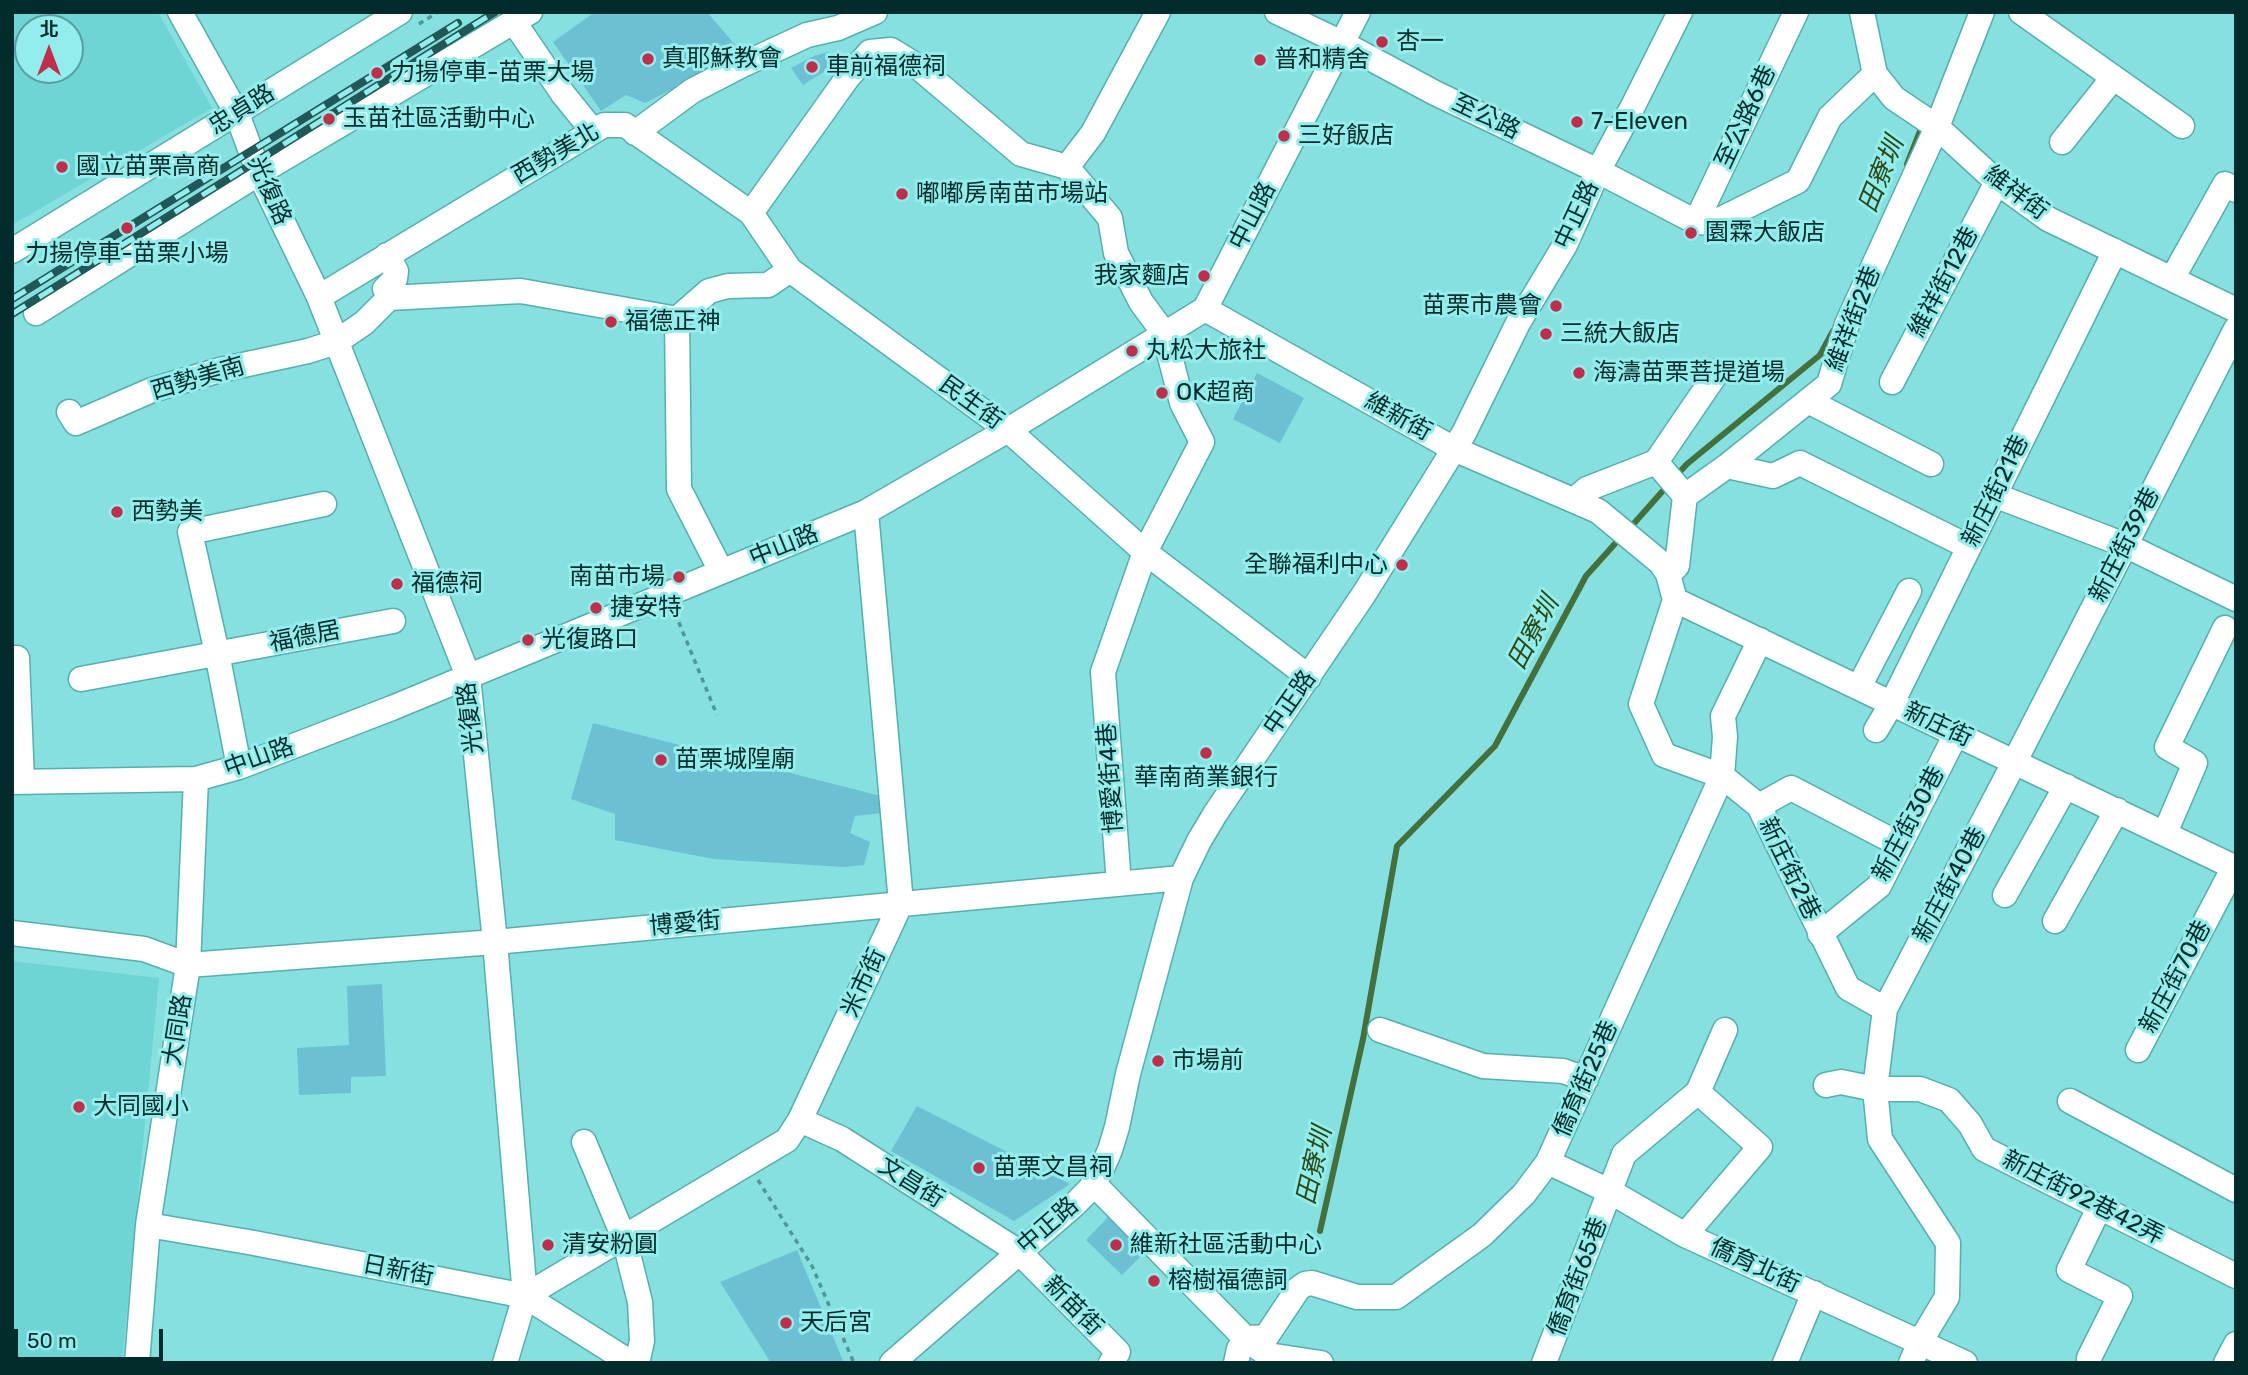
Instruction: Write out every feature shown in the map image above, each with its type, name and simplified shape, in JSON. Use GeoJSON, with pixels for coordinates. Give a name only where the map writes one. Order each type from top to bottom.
{"type":"FeatureCollection","features":[{"type":"Feature","properties":{"kind":"street","name":"光復路"},"geometry":{"type":"LineString","coordinates":[[180,12],[237,114],[259,173],[319,297],[468,676],[495,942],[525,1296],[505,1363]]}},
{"type":"Feature","properties":{"kind":"street","name":"忠貞路"},"geometry":{"type":"LineString","coordinates":[[12,251],[400,12]]}},
{"type":"Feature","properties":{"kind":"street","name":"西勢美北"},"geometry":{"type":"LineString","coordinates":[[319,297],[604,125],[625,125],[635,133],[692,91],[740,66],[807,35],[838,28],[876,12]]}},
{"type":"Feature","properties":{"kind":"street"},"geometry":{"type":"LineString","coordinates":[[1067,167],[1093,133],[1158,12]]}},
{"type":"Feature","properties":{"kind":"street","name":"至公路"},"geometry":{"type":"LineString","coordinates":[[1277,12],[1696,222]]}},
{"type":"Feature","properties":{"kind":"street","name":"中山路"},"geometry":{"type":"LineString","coordinates":[[17,781],[196,779],[239,767],[866,512],[1008,430],[1205,309],[1357,12]]}},
{"type":"Feature","properties":{"kind":"street","name":"中正路"},"geometry":{"type":"LineString","coordinates":[[892,1363],[1074,1205],[1093,1183],[1110,1150],[1181,878],[1215,814],[1364,594],[1454,449],[1518,323],[1565,245],[1598,171],[1680,12]]}},
{"type":"Feature","properties":{"kind":"street","name":"至公路6巷"},"geometry":{"type":"LineString","coordinates":[[1696,222],[1796,12]]}},
{"type":"Feature","properties":{"kind":"street","name":"維祥街"},"geometry":{"type":"LineString","coordinates":[[1862,12],[1875,74],[1894,98],[1937,127],[1997,182],[2048,219],[2236,310]]}},
{"type":"Feature","properties":{"kind":"street","name":"維祥街2巷"},"geometry":{"type":"LineString","coordinates":[[1685,496],[1727,466],[1829,383],[1847,324],[1937,127],[1982,12]]}},
{"type":"Feature","properties":{"kind":"street"},"geometry":{"type":"LineString","coordinates":[[2021,12],[2182,126]]}},
{"type":"Feature","properties":{"kind":"street"},"geometry":{"type":"LineString","coordinates":[[36,313],[259,173],[522,17],[563,94],[593,131]]}},
{"type":"Feature","properties":{"kind":"street"},"geometry":{"type":"LineString","coordinates":[[751,213],[848,77],[870,52],[891,50],[917,66],[1021,154],[1067,167],[1110,218],[1116,253],[1141,302],[1164,333],[1182,403],[1202,442],[1144,552]]}},
{"type":"Feature","properties":{"kind":"street"},"geometry":{"type":"LineString","coordinates":[[1696,222],[1713,223],[1798,181],[1830,117],[1875,74]]}},
{"type":"Feature","properties":{"kind":"street"},"geometry":{"type":"LineString","coordinates":[[2062,142],[2113,78]]}},
{"type":"Feature","properties":{"kind":"street","name":"民生街"},"geometry":{"type":"LineString","coordinates":[[635,133],[751,213],[790,270],[1008,430],[1144,552],[1309,677]]}},
{"type":"Feature","properties":{"kind":"street","name":"維祥街12巷"},"geometry":{"type":"LineString","coordinates":[[1892,382],[1997,182]]}},
{"type":"Feature","properties":{"kind":"street"},"geometry":{"type":"LineString","coordinates":[[2172,279],[2225,184],[2236,190]]}},
{"type":"Feature","properties":{"kind":"street","name":"新庄街21巷"},"geometry":{"type":"LineString","coordinates":[[1877,730],[2115,251]]}},
{"type":"Feature","properties":{"kind":"street"},"geometry":{"type":"LineString","coordinates":[[387,255],[396,271],[394,279],[385,289],[389,298]]}},
{"type":"Feature","properties":{"kind":"street"},"geometry":{"type":"LineString","coordinates":[[721,571],[679,489],[677,319],[709,291],[728,286],[768,285],[790,270]]}},
{"type":"Feature","properties":{"kind":"street"},"geometry":{"type":"LineString","coordinates":[[336,342],[364,323],[389,298],[521,291],[677,319]]}},
{"type":"Feature","properties":{"kind":"street","name":"維新街"},"geometry":{"type":"LineString","coordinates":[[1205,309],[1454,449],[1598,511],[1664,569]]}},
{"type":"Feature","properties":{"kind":"street","name":"新庄街39巷"},"geometry":{"type":"LineString","coordinates":[[2015,761],[2236,329]]}},
{"type":"Feature","properties":{"kind":"street","name":"西勢美南"},"geometry":{"type":"LineString","coordinates":[[69,412],[76,423],[152,390],[220,370],[308,351],[336,342]]}},
{"type":"Feature","properties":{"kind":"street"},"geometry":{"type":"LineString","coordinates":[[1574,500],[1587,489],[1656,462],[1718,371]]}},
{"type":"Feature","properties":{"kind":"street"},"geometry":{"type":"LineString","coordinates":[[1808,401],[1931,464]]}},
{"type":"Feature","properties":{"kind":"street"},"geometry":{"type":"LineString","coordinates":[[1656,462],[1685,496],[1677,566],[1664,569],[1675,600]]}},
{"type":"Feature","properties":{"kind":"street"},"geometry":{"type":"LineString","coordinates":[[1727,466],[1773,476],[1800,463],[1969,547]]}},
{"type":"Feature","properties":{"kind":"street"},"geometry":{"type":"LineString","coordinates":[[1994,495],[2125,545],[2236,599]]}},
{"type":"Feature","properties":{"kind":"street"},"geometry":{"type":"LineString","coordinates":[[239,767],[190,532],[324,504]]}},
{"type":"Feature","properties":{"kind":"street"},"geometry":{"type":"LineString","coordinates":[[866,512],[901,903]]}},
{"type":"Feature","properties":{"kind":"street","name":"博愛街4巷"},"geometry":{"type":"LineString","coordinates":[[1119,884],[1103,672],[1144,552]]}},
{"type":"Feature","properties":{"kind":"street"},"geometry":{"type":"LineString","coordinates":[[1859,687],[1909,591]]}},
{"type":"Feature","properties":{"kind":"street","name":"新庄街"},"geometry":{"type":"LineString","coordinates":[[1675,600],[2235,867]]}},
{"type":"Feature","properties":{"kind":"street","name":"新庄街2巷"},"geometry":{"type":"LineString","coordinates":[[1675,600],[1641,704],[1664,755],[1721,776],[1759,806],[1848,988],[1885,1009]]}},
{"type":"Feature","properties":{"kind":"street","name":"福德居"},"geometry":{"type":"LineString","coordinates":[[81,679],[393,621]]}},
{"type":"Feature","properties":{"kind":"street"},"geometry":{"type":"LineString","coordinates":[[2165,833],[2194,763],[2167,747],[2225,628]]}},
{"type":"Feature","properties":{"kind":"street","name":"僑育街25巷"},"geometry":{"type":"LineString","coordinates":[[1262,1348],[1298,1289],[1305,1284],[1312,1283],[1357,1297],[1396,1297],[1482,1235],[1524,1194],[1548,1162],[1721,776],[1726,737],[1723,716],[1760,640]]}},
{"type":"Feature","properties":{"kind":"street"},"geometry":{"type":"LineString","coordinates":[[12,658],[17,658],[17,781]]}},
{"type":"Feature","properties":{"kind":"street","name":"新庄街30巷"},"geometry":{"type":"LineString","coordinates":[[1820,934],[1879,886],[1956,734]]}},
{"type":"Feature","properties":{"kind":"street","name":"新庄街40巷"},"geometry":{"type":"LineString","coordinates":[[1885,1009],[2015,761]]}},
{"type":"Feature","properties":{"kind":"street","name":"大同路"},"geometry":{"type":"LineString","coordinates":[[137,1363],[148,1225],[188,965],[196,779]]}},
{"type":"Feature","properties":{"kind":"street"},"geometry":{"type":"LineString","coordinates":[[2005,895],[2066,786]]}},
{"type":"Feature","properties":{"kind":"street"},"geometry":{"type":"LineString","coordinates":[[1759,806],[1791,788],[1889,839]]}},
{"type":"Feature","properties":{"kind":"street"},"geometry":{"type":"LineString","coordinates":[[2055,921],[2117,810]]}},
{"type":"Feature","properties":{"kind":"street","name":"新庄街70巷"},"geometry":{"type":"LineString","coordinates":[[2138,1050],[2235,867]]}},
{"type":"Feature","properties":{"kind":"street","name":"博愛街"},"geometry":{"type":"LineString","coordinates":[[188,965],[495,942],[1181,878]]}},
{"type":"Feature","properties":{"kind":"street","name":"米市街"},"geometry":{"type":"LineString","coordinates":[[525,1296],[787,1140],[800,1120],[901,903]]}},
{"type":"Feature","properties":{"kind":"street"},"geometry":{"type":"LineString","coordinates":[[12,933],[144,949],[188,965]]}},
{"type":"Feature","properties":{"kind":"street"},"geometry":{"type":"LineString","coordinates":[[1885,1009],[1875,1089],[1880,1139],[1948,1243],[1947,1297],[1915,1352]]}},
{"type":"Feature","properties":{"kind":"street"},"geometry":{"type":"LineString","coordinates":[[1380,1030],[1483,1066],[1563,1072],[1586,1079]]}},
{"type":"Feature","properties":{"kind":"street"},"geometry":{"type":"LineString","coordinates":[[1685,1235],[1760,1147],[1698,1092],[1725,1030]]}},
{"type":"Feature","properties":{"kind":"street","name":"新庄街92巷42弄"},"geometry":{"type":"LineString","coordinates":[[1826,1085],[1841,1082],[1875,1089],[1920,1089],[1949,1100],[1970,1124],[1984,1149],[2236,1276]]}},
{"type":"Feature","properties":{"kind":"street","name":"僑育街65巷"},"geometry":{"type":"LineString","coordinates":[[1544,1363],[1624,1154],[1698,1092]]}},
{"type":"Feature","properties":{"kind":"street"},"geometry":{"type":"LineString","coordinates":[[2070,1101],[2236,1190]]}},
{"type":"Feature","properties":{"kind":"street","name":"文昌街"},"geometry":{"type":"LineString","coordinates":[[800,1120],[842,1139],[1019,1252]]}},
{"type":"Feature","properties":{"kind":"street"},"geometry":{"type":"LineString","coordinates":[[584,1142],[624,1238],[640,1302],[642,1341],[634,1363]]}},
{"type":"Feature","properties":{"kind":"street","name":"僑育北街"},"geometry":{"type":"LineString","coordinates":[[1548,1162],[1611,1192],[1685,1235],[1814,1293],[1915,1352],[1965,1363]]}},
{"type":"Feature","properties":{"kind":"street"},"geometry":{"type":"LineString","coordinates":[[1093,1183],[1262,1348]]}},
{"type":"Feature","properties":{"kind":"street"},"geometry":{"type":"LineString","coordinates":[[2088,1358],[2120,1296],[2069,1270],[2100,1206]]}},
{"type":"Feature","properties":{"kind":"street","name":"日新街"},"geometry":{"type":"LineString","coordinates":[[148,1225],[525,1296],[634,1363]]}},
{"type":"Feature","properties":{"kind":"street","name":"新苗街"},"geometry":{"type":"LineString","coordinates":[[1019,1252],[1118,1352],[1111,1363]]}},
{"type":"Feature","properties":{"kind":"street"},"geometry":{"type":"LineString","coordinates":[[1784,1363],[1814,1293]]}},
{"type":"Feature","properties":{"kind":"street"},"geometry":{"type":"LineString","coordinates":[[2226,1363],[2236,1344]]}},
{"type":"Feature","properties":{"kind":"street"},"geometry":{"type":"LineString","coordinates":[[1236,1363],[1239,1349],[1262,1348],[1321,1363]]}},
{"type":"Feature","properties":{"kind":"path"},"geometry":{"type":"LineString","coordinates":[[667,595],[716,715]]}},
{"type":"Feature","properties":{"kind":"path"},"geometry":{"type":"LineString","coordinates":[[748,1163],[812,1266],[854,1363]]}},
{"type":"Feature","properties":{"kind":"shaded area","name":"國立苗栗高商"},"geometry":{"type":"Polygon","coordinates":[[[12,12],[158,12],[212,108],[12,225],[12,12]]]}},
{"type":"Feature","properties":{"kind":"shaded area","name":"大同國小"},"geometry":{"type":"Polygon","coordinates":[[[12,961],[159,978],[122,1363],[12,1363],[12,961]]]}},
{"type":"Feature","properties":{"kind":"building","name":"真耶穌教會"},"geometry":{"type":"Polygon","coordinates":[[[595,12],[707,12],[743,54],[645,103],[626,95],[601,111],[553,42],[595,12]]]}},
{"type":"Feature","properties":{"kind":"building","name":"車前福德祠"},"geometry":{"type":"Polygon","coordinates":[[[828,52],[833,66],[803,85],[791,68],[828,52]]]}},
{"type":"Feature","properties":{"kind":"building"},"geometry":{"type":"Polygon","coordinates":[[[1257,373],[1304,398],[1280,443],[1233,419],[1257,373]]]}},
{"type":"Feature","properties":{"kind":"building","name":"苗栗城隍廟"},"geometry":{"type":"Polygon","coordinates":[[[593,723],[885,797],[883,813],[855,816],[850,833],[870,842],[864,865],[843,867],[714,859],[615,840],[615,814],[571,799],[593,723]]]}},
{"type":"Feature","properties":{"kind":"building"},"geometry":{"type":"Polygon","coordinates":[[[382,984],[386,1076],[351,1077],[351,1093],[299,1095],[297,1048],[349,1045],[347,986],[382,984]]]}},
{"type":"Feature","properties":{"kind":"building","name":"苗栗文昌祠"},"geometry":{"type":"Polygon","coordinates":[[[917,1106],[1070,1184],[1014,1221],[891,1151],[917,1106]]]}},
{"type":"Feature","properties":{"kind":"building","name":"維新社區活動中心"},"geometry":{"type":"Polygon","coordinates":[[[1110,1215],[1147,1250],[1122,1275],[1086,1240],[1110,1215]]]}},
{"type":"Feature","properties":{"kind":"building","name":"天后宮"},"geometry":{"type":"Polygon","coordinates":[[[797,1250],[844,1363],[771,1363],[720,1282],[797,1250]]]}},
{"type":"Feature","properties":{"kind":"waterway","name":"田寮圳"},"geometry":{"type":"LineString","coordinates":[[1907,164],[1922,126]]}},
{"type":"Feature","properties":{"kind":"waterway","name":"田寮圳"},"geometry":{"type":"LineString","coordinates":[[1675,477],[1687,464],[1820,355],[1833,331]]}},
{"type":"Feature","properties":{"kind":"waterway","name":"田寮圳"},"geometry":{"type":"LineString","coordinates":[[1629,529],[1668,485]]}},
{"type":"Feature","properties":{"kind":"waterway","name":"田寮圳"},"geometry":{"type":"LineString","coordinates":[[1320,1231],[1363,1039],[1397,846],[1495,746],[1586,576],[1621,537]]}},
{"type":"Feature","properties":{"kind":"railway"},"geometry":{"type":"LineString","coordinates":[[12,314],[495,12]]}},
{"type":"Feature","properties":{"kind":"railway"},"geometry":{"type":"LineString","coordinates":[[12,299],[458,23]]}},
{"type":"Feature","properties":{"kind":"place","name":"杏一"},"geometry":{"type":"Point","coordinates":[1382,42]}},
{"type":"Feature","properties":{"kind":"place","name":"真耶穌教會"},"geometry":{"type":"Point","coordinates":[648,59]}},
{"type":"Feature","properties":{"kind":"place","name":"普和精舍"},"geometry":{"type":"Point","coordinates":[1260,60]}},
{"type":"Feature","properties":{"kind":"place","name":"車前福德祠"},"geometry":{"type":"Point","coordinates":[812,67]}},
{"type":"Feature","properties":{"kind":"place","name":"力揚停車-苗栗大場"},"geometry":{"type":"Point","coordinates":[377,73]}},
{"type":"Feature","properties":{"kind":"place","name":"玉苗社區活動中心"},"geometry":{"type":"Point","coordinates":[329,119]}},
{"type":"Feature","properties":{"kind":"place","name":"7-Eleven"},"geometry":{"type":"Point","coordinates":[1577,122]}},
{"type":"Feature","properties":{"kind":"place","name":"三好飯店"},"geometry":{"type":"Point","coordinates":[1284,136]}},
{"type":"Feature","properties":{"kind":"place","name":"國立苗栗高商"},"geometry":{"type":"Point","coordinates":[62,167]}},
{"type":"Feature","properties":{"kind":"place","name":"嘟嘟房南苗市場站"},"geometry":{"type":"Point","coordinates":[902,194]}},
{"type":"Feature","properties":{"kind":"place","name":"力揚停車-苗栗小場"},"geometry":{"type":"Point","coordinates":[127,228]}},
{"type":"Feature","properties":{"kind":"place","name":"園霖大飯店"},"geometry":{"type":"Point","coordinates":[1691,233]}},
{"type":"Feature","properties":{"kind":"place","name":"我家麵店"},"geometry":{"type":"Point","coordinates":[1204,276]}},
{"type":"Feature","properties":{"kind":"place","name":"苗栗市農會"},"geometry":{"type":"Point","coordinates":[1556,306]}},
{"type":"Feature","properties":{"kind":"place","name":"福德正神"},"geometry":{"type":"Point","coordinates":[611,322]}},
{"type":"Feature","properties":{"kind":"place","name":"三統大飯店"},"geometry":{"type":"Point","coordinates":[1546,334]}},
{"type":"Feature","properties":{"kind":"place","name":"丸松大旅社"},"geometry":{"type":"Point","coordinates":[1132,351]}},
{"type":"Feature","properties":{"kind":"place","name":"海濤苗栗菩提道場"},"geometry":{"type":"Point","coordinates":[1579,373]}},
{"type":"Feature","properties":{"kind":"place","name":"OK超商"},"geometry":{"type":"Point","coordinates":[1162,393]}},
{"type":"Feature","properties":{"kind":"place","name":"西勢美"},"geometry":{"type":"Point","coordinates":[117,512]}},
{"type":"Feature","properties":{"kind":"place","name":"全聯福利中心"},"geometry":{"type":"Point","coordinates":[1402,565]}},
{"type":"Feature","properties":{"kind":"place","name":"南苗市場"},"geometry":{"type":"Point","coordinates":[679,577]}},
{"type":"Feature","properties":{"kind":"place","name":"福德祠"},"geometry":{"type":"Point","coordinates":[397,584]}},
{"type":"Feature","properties":{"kind":"place","name":"捷安特"},"geometry":{"type":"Point","coordinates":[596,608]}},
{"type":"Feature","properties":{"kind":"place","name":"光復路口"},"geometry":{"type":"Point","coordinates":[528,640]}},
{"type":"Feature","properties":{"kind":"place","name":"華南商業銀行"},"geometry":{"type":"Point","coordinates":[1206,753]}},
{"type":"Feature","properties":{"kind":"place","name":"苗栗城隍廟"},"geometry":{"type":"Point","coordinates":[661,760]}},
{"type":"Feature","properties":{"kind":"place","name":"市場前"},"geometry":{"type":"Point","coordinates":[1158,1061]}},
{"type":"Feature","properties":{"kind":"place","name":"大同國小"},"geometry":{"type":"Point","coordinates":[79,1107]}},
{"type":"Feature","properties":{"kind":"place","name":"苗栗文昌祠"},"geometry":{"type":"Point","coordinates":[979,1168]}},
{"type":"Feature","properties":{"kind":"place","name":"清安粉圓"},"geometry":{"type":"Point","coordinates":[548,1245]}},
{"type":"Feature","properties":{"kind":"place","name":"維新社區活動中心"},"geometry":{"type":"Point","coordinates":[1116,1245]}},
{"type":"Feature","properties":{"kind":"place","name":"榕樹福德詞"},"geometry":{"type":"Point","coordinates":[1154,1281]}},
{"type":"Feature","properties":{"kind":"place","name":"天后宮"},"geometry":{"type":"Point","coordinates":[786,1323]}}]}
